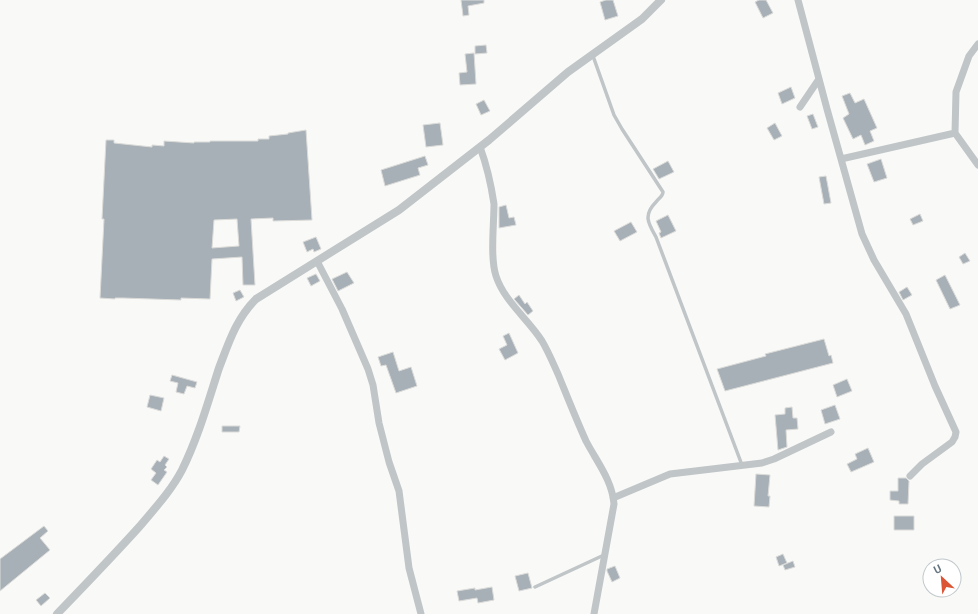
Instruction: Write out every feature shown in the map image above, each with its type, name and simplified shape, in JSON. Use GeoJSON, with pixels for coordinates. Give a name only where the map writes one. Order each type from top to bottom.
{"type":"FeatureCollection","features":[{"type":"Feature","properties":{"kind":"street"},"geometry":{"type":"LineString","coordinates":[[57,614],[107,563],[167,494],[182,471],[227,346],[238,321],[246,309],[256,299],[399,210],[480,147],[568,72],[593,56],[642,19],[661,0]]}},
{"type":"Feature","properties":{"kind":"street"},"geometry":{"type":"LineString","coordinates":[[798,0],[862,234],[867,247],[906,314],[935,386],[956,432],[952,442],[922,464],[910,476]]}},
{"type":"Feature","properties":{"kind":"street"},"geometry":{"type":"LineString","coordinates":[[978,44],[969,56],[956,92],[956,133],[978,165]]}},
{"type":"Feature","properties":{"kind":"street"},"geometry":{"type":"LineString","coordinates":[[800,108],[819,79]]}},
{"type":"Feature","properties":{"kind":"street"},"geometry":{"type":"LineString","coordinates":[[841,159],[956,133]]}},
{"type":"Feature","properties":{"kind":"street"},"geometry":{"type":"LineString","coordinates":[[480,147],[487,167],[494,204],[494,263],[496,276],[500,287],[543,342],[587,442],[611,486],[614,504],[594,614]]}},
{"type":"Feature","properties":{"kind":"street"},"geometry":{"type":"LineString","coordinates":[[317,261],[342,309],[368,369],[373,385],[389,462],[399,491],[409,568],[421,614]]}},
{"type":"Feature","properties":{"kind":"street"},"geometry":{"type":"LineString","coordinates":[[613,498],[670,474],[762,463],[774,459],[831,432]]}},
{"type":"Feature","properties":{"kind":"lane"},"geometry":{"type":"LineString","coordinates":[[593,56],[614,115],[663,192],[663,195],[650,210],[648,218],[649,224],[656,237],[742,466]]}},
{"type":"Feature","properties":{"kind":"lane"},"geometry":{"type":"LineString","coordinates":[[535,587],[605,555]]}},
{"type":"Feature","properties":{"kind":"building"},"geometry":{"type":"Polygon","coordinates":[[[461,0],[484,0],[484,3],[468,6],[469,15],[463,16],[461,0]]]}},
{"type":"Feature","properties":{"kind":"building"},"geometry":{"type":"Polygon","coordinates":[[[613,0],[618,16],[605,20],[600,2],[613,0]]]}},
{"type":"Feature","properties":{"kind":"building"},"geometry":{"type":"Polygon","coordinates":[[[759,0],[766,0],[773,13],[763,18],[755,2],[759,0]]]}},
{"type":"Feature","properties":{"kind":"building"},"geometry":{"type":"Polygon","coordinates":[[[486,45],[487,53],[475,54],[475,46],[486,45]]]}},
{"type":"Feature","properties":{"kind":"building"},"geometry":{"type":"Polygon","coordinates":[[[474,53],[476,84],[460,85],[459,73],[467,72],[465,54],[474,53]]]}},
{"type":"Feature","properties":{"kind":"building"},"geometry":{"type":"Polygon","coordinates":[[[791,87],[795,98],[782,104],[778,93],[791,87]]]}},
{"type":"Feature","properties":{"kind":"building"},"geometry":{"type":"Polygon","coordinates":[[[850,93],[855,103],[864,99],[877,128],[870,131],[874,141],[865,145],[861,135],[853,139],[843,118],[849,114],[842,96],[850,93]]]}},
{"type":"Feature","properties":{"kind":"building"},"geometry":{"type":"Polygon","coordinates":[[[484,100],[490,111],[481,115],[476,104],[484,100]]]}},
{"type":"Feature","properties":{"kind":"building"},"geometry":{"type":"Polygon","coordinates":[[[813,114],[818,127],[812,129],[807,116],[813,114]]]}},
{"type":"Feature","properties":{"kind":"building"},"geometry":{"type":"Polygon","coordinates":[[[440,123],[443,145],[426,147],[423,125],[440,123]]]}},
{"type":"Feature","properties":{"kind":"building"},"geometry":{"type":"Polygon","coordinates":[[[775,123],[782,136],[774,140],[767,128],[775,123]]]}},
{"type":"Feature","properties":{"kind":"building"},"geometry":{"type":"Polygon","coordinates":[[[306,130],[312,220],[273,221],[273,218],[251,219],[255,285],[243,285],[242,257],[212,259],[210,299],[181,298],[181,300],[100,298],[106,140],[114,140],[114,143],[152,147],[152,145],[164,146],[164,141],[194,143],[210,141],[258,141],[258,139],[269,139],[269,136],[306,130]],[[237,219],[214,220],[212,248],[239,246],[237,219]]]}},
{"type":"Feature","properties":{"kind":"building"},"geometry":{"type":"Polygon","coordinates":[[[425,156],[428,165],[418,168],[420,175],[385,186],[381,170],[425,156]]]}},
{"type":"Feature","properties":{"kind":"building"},"geometry":{"type":"Polygon","coordinates":[[[881,159],[887,178],[874,182],[867,164],[881,159]]]}},
{"type":"Feature","properties":{"kind":"building"},"geometry":{"type":"Polygon","coordinates":[[[668,161],[674,172],[659,179],[653,169],[668,161]]]}},
{"type":"Feature","properties":{"kind":"building"},"geometry":{"type":"Polygon","coordinates":[[[826,176],[831,203],[824,204],[819,177],[826,176]]]}},
{"type":"Feature","properties":{"kind":"building"},"geometry":{"type":"Polygon","coordinates":[[[506,205],[509,218],[514,217],[516,225],[499,228],[499,207],[506,205]]]}},
{"type":"Feature","properties":{"kind":"building"},"geometry":{"type":"Polygon","coordinates":[[[920,214],[923,221],[913,225],[910,219],[920,214]]]}},
{"type":"Feature","properties":{"kind":"building"},"geometry":{"type":"Polygon","coordinates":[[[668,215],[676,231],[661,238],[659,233],[661,232],[656,221],[668,215]]]}},
{"type":"Feature","properties":{"kind":"building"},"geometry":{"type":"Polygon","coordinates":[[[631,222],[637,232],[620,241],[614,231],[631,222]]]}},
{"type":"Feature","properties":{"kind":"building"},"geometry":{"type":"Polygon","coordinates":[[[316,237],[321,249],[314,252],[313,249],[307,252],[303,242],[316,237]]]}},
{"type":"Feature","properties":{"kind":"building"},"geometry":{"type":"Polygon","coordinates":[[[965,253],[970,261],[963,264],[959,257],[965,253]]]}},
{"type":"Feature","properties":{"kind":"building"},"geometry":{"type":"Polygon","coordinates":[[[347,272],[354,283],[338,291],[332,279],[347,272]]]}},
{"type":"Feature","properties":{"kind":"building"},"geometry":{"type":"Polygon","coordinates":[[[316,274],[320,281],[311,286],[307,278],[316,274]]]}},
{"type":"Feature","properties":{"kind":"building"},"geometry":{"type":"Polygon","coordinates":[[[945,275],[960,305],[950,309],[936,280],[945,275]]]}},
{"type":"Feature","properties":{"kind":"building"},"geometry":{"type":"Polygon","coordinates":[[[907,287],[912,295],[903,300],[899,292],[907,287]]]}},
{"type":"Feature","properties":{"kind":"building"},"geometry":{"type":"Polygon","coordinates":[[[240,290],[244,297],[236,301],[233,293],[240,290]]]}},
{"type":"Feature","properties":{"kind":"building"},"geometry":{"type":"Polygon","coordinates":[[[519,295],[525,304],[527,302],[533,311],[528,315],[514,299],[519,295]]]}},
{"type":"Feature","properties":{"kind":"building"},"geometry":{"type":"Polygon","coordinates":[[[509,333],[518,353],[505,360],[499,349],[507,345],[503,336],[509,333]]]}},
{"type":"Feature","properties":{"kind":"building"},"geometry":{"type":"Polygon","coordinates":[[[824,339],[829,356],[831,355],[833,363],[725,391],[717,369],[766,356],[765,354],[824,339]]]}},
{"type":"Feature","properties":{"kind":"building"},"geometry":{"type":"Polygon","coordinates":[[[393,352],[399,371],[411,367],[417,386],[396,393],[386,365],[381,366],[378,357],[393,352]]]}},
{"type":"Feature","properties":{"kind":"building"},"geometry":{"type":"Polygon","coordinates":[[[172,375],[197,382],[195,388],[187,386],[184,394],[176,392],[178,383],[170,381],[172,375]]]}},
{"type":"Feature","properties":{"kind":"building"},"geometry":{"type":"Polygon","coordinates":[[[847,379],[852,391],[837,397],[833,385],[847,379]]]}},
{"type":"Feature","properties":{"kind":"building"},"geometry":{"type":"Polygon","coordinates":[[[150,395],[164,398],[161,411],[147,407],[150,395]]]}},
{"type":"Feature","properties":{"kind":"building"},"geometry":{"type":"Polygon","coordinates":[[[835,405],[840,419],[825,424],[821,410],[835,405]]]}},
{"type":"Feature","properties":{"kind":"building"},"geometry":{"type":"Polygon","coordinates":[[[792,407],[793,418],[797,418],[798,429],[786,430],[787,447],[778,450],[775,415],[785,414],[785,408],[792,407]]]}},
{"type":"Feature","properties":{"kind":"building"},"geometry":{"type":"Polygon","coordinates":[[[222,426],[240,426],[239,432],[222,432],[222,426]]]}},
{"type":"Feature","properties":{"kind":"building"},"geometry":{"type":"Polygon","coordinates":[[[868,448],[874,462],[851,472],[847,464],[857,459],[855,454],[868,448]]]}},
{"type":"Feature","properties":{"kind":"building"},"geometry":{"type":"Polygon","coordinates":[[[164,456],[169,459],[165,465],[167,467],[164,470],[167,472],[158,485],[151,480],[156,473],[151,469],[157,460],[160,462],[164,456]]]}},
{"type":"Feature","properties":{"kind":"building"},"geometry":{"type":"Polygon","coordinates":[[[756,474],[770,475],[768,496],[770,496],[769,507],[754,506],[756,474]]]}},
{"type":"Feature","properties":{"kind":"building"},"geometry":{"type":"Polygon","coordinates":[[[898,478],[906,478],[909,481],[908,504],[899,504],[899,501],[890,500],[890,491],[898,491],[898,478]]]}},
{"type":"Feature","properties":{"kind":"building"},"geometry":{"type":"Polygon","coordinates":[[[894,516],[914,516],[914,530],[894,530],[894,516]]]}},
{"type":"Feature","properties":{"kind":"building"},"geometry":{"type":"Polygon","coordinates":[[[44,526],[48,531],[40,538],[50,550],[0,591],[0,559],[44,526]]]}},
{"type":"Feature","properties":{"kind":"building"},"geometry":{"type":"Polygon","coordinates":[[[783,554],[787,563],[779,566],[776,557],[783,554]]]}},
{"type":"Feature","properties":{"kind":"building"},"geometry":{"type":"Polygon","coordinates":[[[793,561],[795,567],[785,570],[783,565],[793,561]]]}},
{"type":"Feature","properties":{"kind":"building"},"geometry":{"type":"Polygon","coordinates":[[[615,566],[620,578],[612,582],[607,569],[615,566]]]}},
{"type":"Feature","properties":{"kind":"building"},"geometry":{"type":"Polygon","coordinates":[[[528,573],[532,588],[519,591],[515,576],[528,573]]]}},
{"type":"Feature","properties":{"kind":"building"},"geometry":{"type":"Polygon","coordinates":[[[492,587],[494,600],[478,603],[477,598],[459,601],[457,591],[492,587]]]}},
{"type":"Feature","properties":{"kind":"building"},"geometry":{"type":"Polygon","coordinates":[[[45,593],[50,598],[41,606],[36,600],[45,593]]]}}]}
